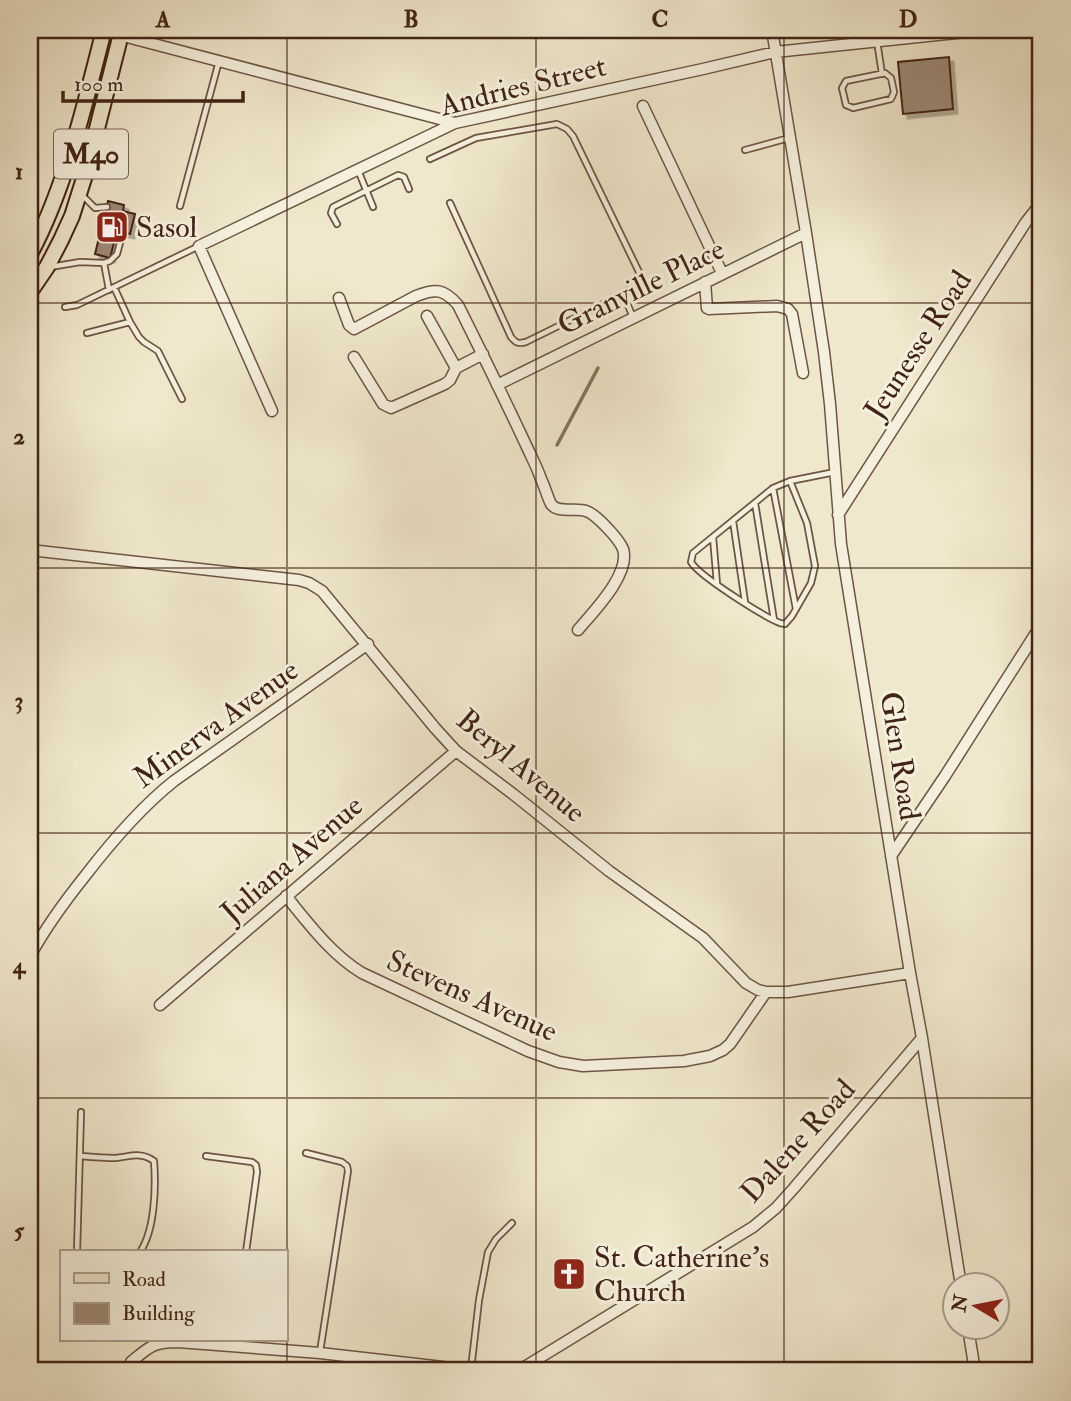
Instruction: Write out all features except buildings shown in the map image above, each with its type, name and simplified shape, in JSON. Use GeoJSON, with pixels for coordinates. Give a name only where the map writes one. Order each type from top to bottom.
{"type":"FeatureCollection","features":[{"type":"Feature","properties":{"kind":"main road","name":"M40"},"geometry":{"type":"LineString","coordinates":[[30,254],[51,211],[65,169],[102,30]]}},
{"type":"Feature","properties":{"kind":"main road","name":"M40"},"geometry":{"type":"LineString","coordinates":[[30,292],[61,240],[80,193],[122,33]]}},
{"type":"Feature","properties":{"kind":"street"},"geometry":{"type":"LineString","coordinates":[[102,30],[122,33],[455,123]]}},
{"type":"Feature","properties":{"kind":"street","name":"Glen Road"},"geometry":{"type":"LineString","coordinates":[[772,30],[824,352],[838,514],[860,670],[959,1272]]}},
{"type":"Feature","properties":{"kind":"street","name":"Andries Street"},"geometry":{"type":"LineString","coordinates":[[199,246],[455,123],[775,52],[985,30]]}},
{"type":"Feature","properties":{"kind":"street"},"geometry":{"type":"LineString","coordinates":[[643,106],[722,273]]}},
{"type":"Feature","properties":{"kind":"street","name":"Jeunesse Road"},"geometry":{"type":"LineString","coordinates":[[838,514],[1026,222],[1041,203]]}},
{"type":"Feature","properties":{"kind":"street","name":"Granville Place"},"geometry":{"type":"LineString","coordinates":[[497,385],[806,233]]}},
{"type":"Feature","properties":{"kind":"street"},"geometry":{"type":"LineString","coordinates":[[199,246],[272,411]]}},
{"type":"Feature","properties":{"kind":"street"},"geometry":{"type":"LineString","coordinates":[[705,282],[705,303],[709,309],[777,306],[788,309],[792,314],[803,373]]}},
{"type":"Feature","properties":{"kind":"street"},"geometry":{"type":"LineString","coordinates":[[339,298],[349,325],[354,328],[416,296],[434,291],[448,294],[458,305],[550,502],[555,508],[576,508],[590,512],[624,551],[618,579],[578,630]]}},
{"type":"Feature","properties":{"kind":"street"},"geometry":{"type":"LineString","coordinates":[[427,316],[456,368]]}},
{"type":"Feature","properties":{"kind":"street"},"geometry":{"type":"LineString","coordinates":[[354,357],[383,404],[391,408],[446,384],[456,368],[483,354]]}},
{"type":"Feature","properties":{"kind":"street","name":"Beryl Avenue"},"geometry":{"type":"LineString","coordinates":[[30,550],[309,583],[322,591],[456,751],[609,871],[703,938],[746,983],[766,992]]}},
{"type":"Feature","properties":{"kind":"street"},"geometry":{"type":"LineString","coordinates":[[891,856],[1041,625]]}},
{"type":"Feature","properties":{"kind":"street","name":"Minerva Avenue"},"geometry":{"type":"LineString","coordinates":[[30,956],[58,910],[103,852],[157,795],[174,780],[368,644]]}},
{"type":"Feature","properties":{"kind":"street","name":"Juliana Avenue"},"geometry":{"type":"LineString","coordinates":[[160,1005],[456,751]]}},
{"type":"Feature","properties":{"kind":"street","name":"Stevens Avenue"},"geometry":{"type":"LineString","coordinates":[[286,896],[326,944],[362,973],[528,1051],[559,1062],[596,1066],[684,1061],[710,1056],[723,1051],[730,1044],[766,992]]}},
{"type":"Feature","properties":{"kind":"street"},"geometry":{"type":"LineString","coordinates":[[766,992],[788,992],[910,973]]}},
{"type":"Feature","properties":{"kind":"street","name":"Dalene Road"},"geometry":{"type":"LineString","coordinates":[[518,1371],[766,1218],[922,1038]]}},
{"type":"Feature","properties":{"kind":"street"},"geometry":{"type":"LineString","coordinates":[[131,1362],[148,1342],[235,1343],[475,1371]]}},
{"type":"Feature","properties":{"kind":"street"},"geometry":{"type":"LineString","coordinates":[[970,1342],[975,1371]]}},
{"type":"Feature","properties":{"kind":"lane"},"geometry":{"type":"LineString","coordinates":[[877,41],[882,74]]}},
{"type":"Feature","properties":{"kind":"lane"},"geometry":{"type":"LineString","coordinates":[[180,206],[219,61]]}},
{"type":"Feature","properties":{"kind":"lane"},"geometry":{"type":"LineString","coordinates":[[886,73],[891,78],[894,92],[891,99],[853,108],[846,105],[842,88],[846,81],[882,74],[886,73]]}},
{"type":"Feature","properties":{"kind":"lane"},"geometry":{"type":"LineString","coordinates":[[430,159],[476,138],[557,124],[563,126],[573,136],[639,272],[639,279],[623,293],[519,344],[511,337],[450,203]]}},
{"type":"Feature","properties":{"kind":"lane"},"geometry":{"type":"LineString","coordinates":[[745,150],[790,137]]}},
{"type":"Feature","properties":{"kind":"lane"},"geometry":{"type":"LineString","coordinates":[[357,170],[373,207]]}},
{"type":"Feature","properties":{"kind":"lane"},"geometry":{"type":"LineString","coordinates":[[337,224],[331,213],[332,207],[366,190],[398,175],[404,177],[409,189]]}},
{"type":"Feature","properties":{"kind":"lane"},"geometry":{"type":"LineString","coordinates":[[80,193],[95,208],[107,207]]}},
{"type":"Feature","properties":{"kind":"lane"},"geometry":{"type":"LineString","coordinates":[[47,267],[80,262],[104,263],[115,258],[123,232]]}},
{"type":"Feature","properties":{"kind":"lane","name":"Andries Street"},"geometry":{"type":"LineString","coordinates":[[65,307],[77,305],[199,246]]}},
{"type":"Feature","properties":{"kind":"lane"},"geometry":{"type":"LineString","coordinates":[[104,263],[111,288],[130,322],[139,337],[158,351],[182,399]]}},
{"type":"Feature","properties":{"kind":"lane"},"geometry":{"type":"LineString","coordinates":[[623,293],[633,317]]}},
{"type":"Feature","properties":{"kind":"lane"},"geometry":{"type":"LineString","coordinates":[[87,333],[130,322]]}},
{"type":"Feature","properties":{"kind":"lane"},"geometry":{"type":"LineString","coordinates":[[790,481],[807,523],[815,565],[811,583],[785,624],[774,621],[745,603],[697,571],[691,562],[694,553],[773,488],[790,481],[835,471]]}},
{"type":"Feature","properties":{"kind":"lane"},"geometry":{"type":"LineString","coordinates":[[773,488],[796,610]]}},
{"type":"Feature","properties":{"kind":"lane"},"geometry":{"type":"LineString","coordinates":[[754,503],[774,621]]}},
{"type":"Feature","properties":{"kind":"lane"},"geometry":{"type":"LineString","coordinates":[[733,521],[745,603]]}},
{"type":"Feature","properties":{"kind":"lane"},"geometry":{"type":"LineString","coordinates":[[713,537],[718,585]]}},
{"type":"Feature","properties":{"kind":"lane"},"geometry":{"type":"LineString","coordinates":[[77,1250],[80,1112]]}},
{"type":"Feature","properties":{"kind":"lane"},"geometry":{"type":"LineString","coordinates":[[306,1153],[342,1162],[348,1171],[320,1353]]}},
{"type":"Feature","properties":{"kind":"lane"},"geometry":{"type":"LineString","coordinates":[[80,1156],[115,1158],[135,1154],[154,1161],[150,1234],[141,1250]]}},
{"type":"Feature","properties":{"kind":"lane"},"geometry":{"type":"LineString","coordinates":[[206,1156],[252,1162],[256,1165],[246,1250]]}},
{"type":"Feature","properties":{"kind":"lane"},"geometry":{"type":"LineString","coordinates":[[475,1371],[479,1300],[488,1252],[496,1239],[512,1223]]}},
{"type":"Feature","properties":{"kind":"waterway"},"geometry":{"type":"LineString","coordinates":[[557,445],[598,368]]}},
{"type":"Feature","properties":{"kind":"place","name":"Sasol"},"geometry":{"type":"Point","coordinates":[112,227]}},
{"type":"Feature","properties":{"kind":"place","name":"St. Catherine's Church"},"geometry":{"type":"Point","coordinates":[569,1274]}}]}
